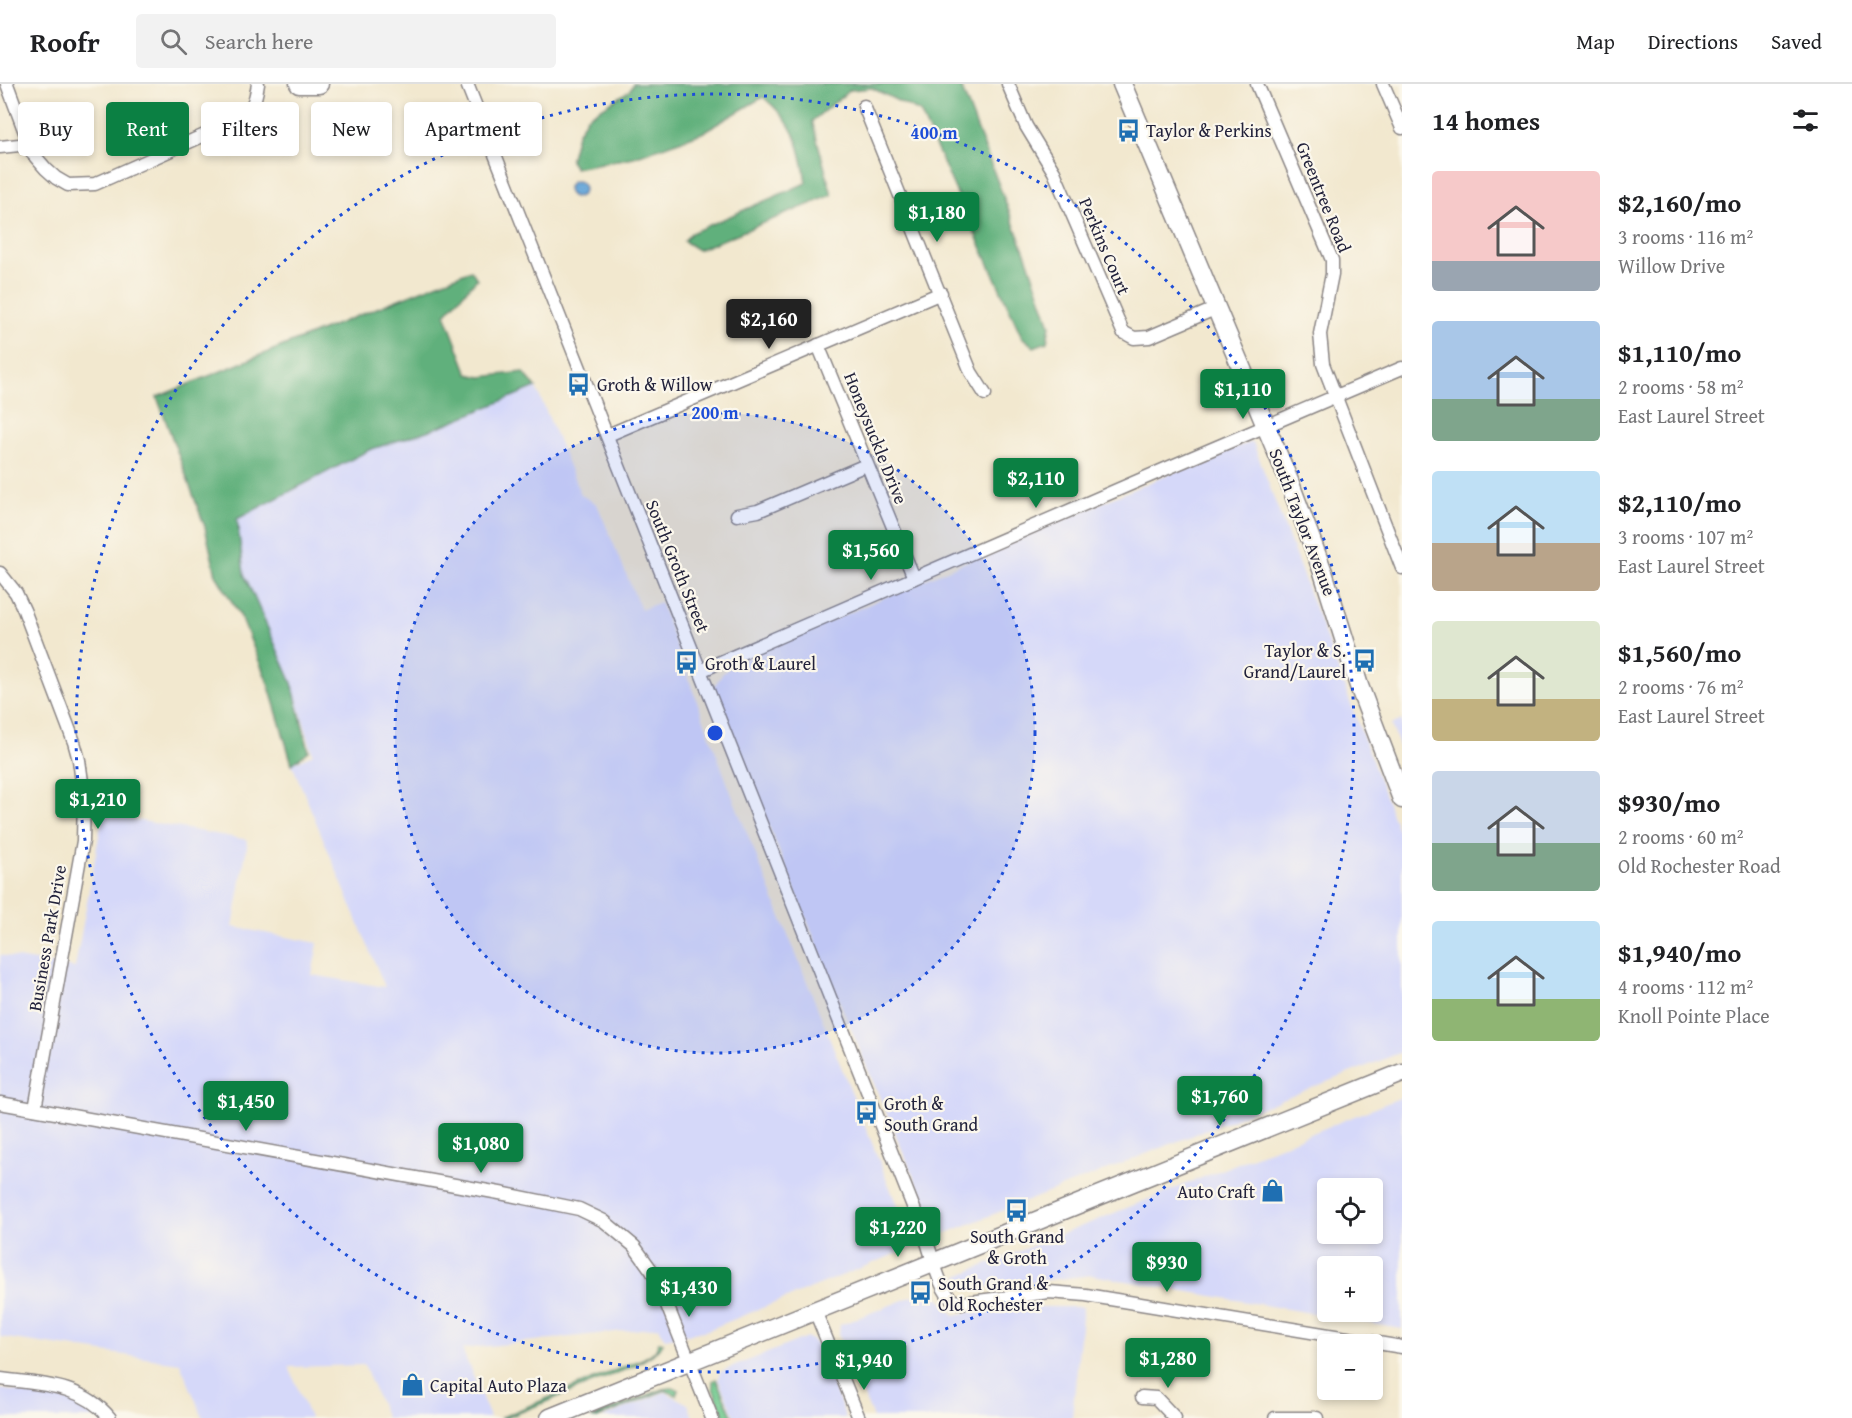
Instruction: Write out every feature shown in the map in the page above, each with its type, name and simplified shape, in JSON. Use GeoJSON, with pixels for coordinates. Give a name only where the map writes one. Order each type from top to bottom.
{"type":"FeatureCollection","features":[{"type":"Feature","properties":{"kind":"main road"},"geometry":{"type":"LineString","coordinates":[[298,84],[319,84]]}},
{"type":"Feature","properties":{"kind":"main road","name":"South Taylor Avenue"},"geometry":{"type":"LineString","coordinates":[[1122,84],[1307,529],[1359,686],[1402,799]]}},
{"type":"Feature","properties":{"kind":"main road"},"geometry":{"type":"LineString","coordinates":[[550,1418],[1402,1073]]}},
{"type":"Feature","properties":{"kind":"street"},"geometry":{"type":"LineString","coordinates":[[8,84],[18,110]]}},
{"type":"Feature","properties":{"kind":"street"},"geometry":{"type":"LineString","coordinates":[[35,156],[56,178],[68,185],[95,184],[236,121],[248,113],[254,102],[258,84]]}},
{"type":"Feature","properties":{"kind":"street","name":"South Groth Street"},"geometry":{"type":"LineString","coordinates":[[467,84],[608,435],[943,1287],[949,1297],[953,1301],[962,1303],[1049,1292],[1086,1295],[1402,1347]]}},
{"type":"Feature","properties":{"kind":"street","name":"Perkins Court"},"geometry":{"type":"LineString","coordinates":[[1008,84],[1026,126],[1054,172],[1123,339],[1149,338],[1217,308]]}},
{"type":"Feature","properties":{"kind":"street","name":"Greentree Road"},"geometry":{"type":"LineString","coordinates":[[1257,84],[1332,260],[1332,274],[1320,334],[1323,364],[1402,568]]}},
{"type":"Feature","properties":{"kind":"street"},"geometry":{"type":"LineString","coordinates":[[1383,84],[1402,128]]}},
{"type":"Feature","properties":{"kind":"street"},"geometry":{"type":"LineString","coordinates":[[864,106],[971,372],[985,394]]}},
{"type":"Feature","properties":{"kind":"street"},"geometry":{"type":"LineString","coordinates":[[0,147],[18,145]]}},
{"type":"Feature","properties":{"kind":"street"},"geometry":{"type":"LineString","coordinates":[[608,435],[941,293]]}},
{"type":"Feature","properties":{"kind":"street","name":"Honeysuckle Drive"},"geometry":{"type":"LineString","coordinates":[[818,345],[914,578]]}},
{"type":"Feature","properties":{"kind":"street"},"geometry":{"type":"LineString","coordinates":[[700,671],[1402,368]]}},
{"type":"Feature","properties":{"kind":"street"},"geometry":{"type":"LineString","coordinates":[[737,514],[758,512],[866,465]]}},
{"type":"Feature","properties":{"kind":"street","name":"Business Park Drive"},"geometry":{"type":"LineString","coordinates":[[0,573],[15,592],[24,610],[74,742],[84,796],[83,841],[35,1109]]}},
{"type":"Feature","properties":{"kind":"street"},"geometry":{"type":"LineString","coordinates":[[0,1103],[579,1209],[615,1229],[634,1246],[642,1257],[659,1285],[712,1418]]}},
{"type":"Feature","properties":{"kind":"street"},"geometry":{"type":"LineString","coordinates":[[815,1311],[859,1418]]}},
{"type":"Feature","properties":{"kind":"street"},"geometry":{"type":"LineString","coordinates":[[0,1379],[60,1386],[87,1397],[110,1418]]}},
{"type":"Feature","properties":{"kind":"street"},"geometry":{"type":"LineString","coordinates":[[1142,1397],[1156,1398],[1175,1418]]}},
{"type":"Feature","properties":{"kind":"street"},"geometry":{"type":"LineString","coordinates":[[1275,1418],[1317,1418]]}},
{"type":"Feature","properties":{"kind":"shaded area"},"geometry":{"type":"Polygon","coordinates":[[[536,387],[581,495],[597,504],[641,610],[660,602],[733,798],[911,1240],[910,1248],[708,1330],[665,1339],[659,1327],[462,1349],[490,1417],[488,1418],[386,1418],[364,1365],[289,1367],[310,1418],[203,1418],[180,1363],[0,1337],[0,955],[75,968],[103,814],[248,840],[233,927],[318,943],[312,975],[385,987],[292,764],[313,754],[292,683],[244,574],[237,519],[369,450],[436,428],[536,387]]]}},
{"type":"Feature","properties":{"kind":"shaded area"},"geometry":{"type":"Polygon","coordinates":[[[1253,442],[1402,841],[1402,1052],[939,1236],[863,1058],[713,688],[723,673],[737,662],[1110,499],[1229,449],[1253,442]]]}},
{"type":"Feature","properties":{"kind":"shaded area"},"geometry":{"type":"Polygon","coordinates":[[[1402,720],[1402,753],[1391,725],[1402,720]]]}},
{"type":"Feature","properties":{"kind":"shaded area"},"geometry":{"type":"Polygon","coordinates":[[[1402,1097],[1402,1329],[1362,1322],[1383,1322],[1383,1256],[1317,1256],[1317,1314],[1092,1275],[967,1289],[961,1288],[957,1283],[958,1276],[1402,1097]]]}},
{"type":"Feature","properties":{"kind":"shaded area"},"geometry":{"type":"Polygon","coordinates":[[[931,1289],[954,1315],[999,1307],[1083,1307],[1072,1418],[873,1418],[839,1335],[840,1325],[931,1289]]]}},
{"type":"Feature","properties":{"kind":"shaded area"},"geometry":{"type":"Polygon","coordinates":[[[807,1337],[817,1344],[846,1418],[735,1418],[718,1379],[720,1372],[807,1337]]]}},
{"type":"Feature","properties":{"kind":"shaded area"},"geometry":{"type":"Polygon","coordinates":[[[0,1389],[72,1401],[95,1418],[0,1418],[0,1389]]]}},
{"type":"Feature","properties":{"kind":"shaded area"},"geometry":{"type":"Polygon","coordinates":[[[665,1392],[688,1404],[693,1418],[602,1418],[665,1392]]]}},
{"type":"Feature","properties":{"kind":"green space"},"geometry":{"type":"Polygon","coordinates":[[[633,84],[960,84],[1027,258],[1050,325],[1047,342],[1034,347],[1022,337],[920,112],[872,88],[850,90],[812,121],[832,195],[698,250],[684,241],[691,233],[806,183],[802,157],[794,135],[774,106],[763,97],[702,133],[634,157],[575,168],[570,161],[577,134],[587,117],[629,91],[633,84]]]}},
{"type":"Feature","properties":{"kind":"green space"},"geometry":{"type":"Polygon","coordinates":[[[471,270],[477,279],[445,314],[468,374],[481,377],[523,372],[536,387],[436,428],[369,450],[237,519],[244,574],[292,683],[309,751],[292,764],[268,683],[241,617],[216,575],[205,527],[157,397],[471,270]]]}},
{"type":"Feature","properties":{"kind":"green space"},"geometry":{"type":"Polygon","coordinates":[[[659,1342],[663,1343],[653,1354],[634,1366],[506,1418],[500,1418],[643,1359],[655,1351],[659,1342]]]}},
{"type":"Feature","properties":{"kind":"green space"},"geometry":{"type":"Polygon","coordinates":[[[716,1379],[733,1418],[725,1418],[713,1388],[713,1381],[716,1379]]]}},
{"type":"Feature","properties":{"kind":"green space"},"geometry":{"type":"Polygon","coordinates":[[[663,1389],[678,1390],[676,1395],[665,1390],[597,1418],[591,1418],[663,1389]]]}},
{"type":"Feature","properties":{"kind":"water"},"geometry":{"type":"Polygon","coordinates":[[[576,181],[582,183],[584,189],[582,195],[576,197],[570,195],[568,189],[570,183],[576,181]]]}},
{"type":"Feature","properties":{"kind":"place","name":"Taylor & Perkins"},"geometry":{"type":"Point","coordinates":[1128,130]}},
{"type":"Feature","properties":{"kind":"place","name":"Groth & Willow"},"geometry":{"type":"Point","coordinates":[579,384]}},
{"type":"Feature","properties":{"kind":"place","name":"Taylor & S. Grand/Laurel"},"geometry":{"type":"Point","coordinates":[1364,660]}},
{"type":"Feature","properties":{"kind":"place","name":"Groth & Laurel"},"geometry":{"type":"Point","coordinates":[687,663]}},
{"type":"Feature","properties":{"kind":"place","name":"Groth & South Grand"},"geometry":{"type":"Point","coordinates":[866,1113]}},
{"type":"Feature","properties":{"kind":"place","name":"Auto Craft"},"geometry":{"type":"Point","coordinates":[1273,1191]}},
{"type":"Feature","properties":{"kind":"place","name":"South Grand & Groth"},"geometry":{"type":"Point","coordinates":[1017,1210]}},
{"type":"Feature","properties":{"kind":"place","name":"South Grand & Old Rochester"},"geometry":{"type":"Point","coordinates":[920,1293]}},
{"type":"Feature","properties":{"kind":"place","name":"Capital Auto Plaza"},"geometry":{"type":"Point","coordinates":[412,1385]}}]}
